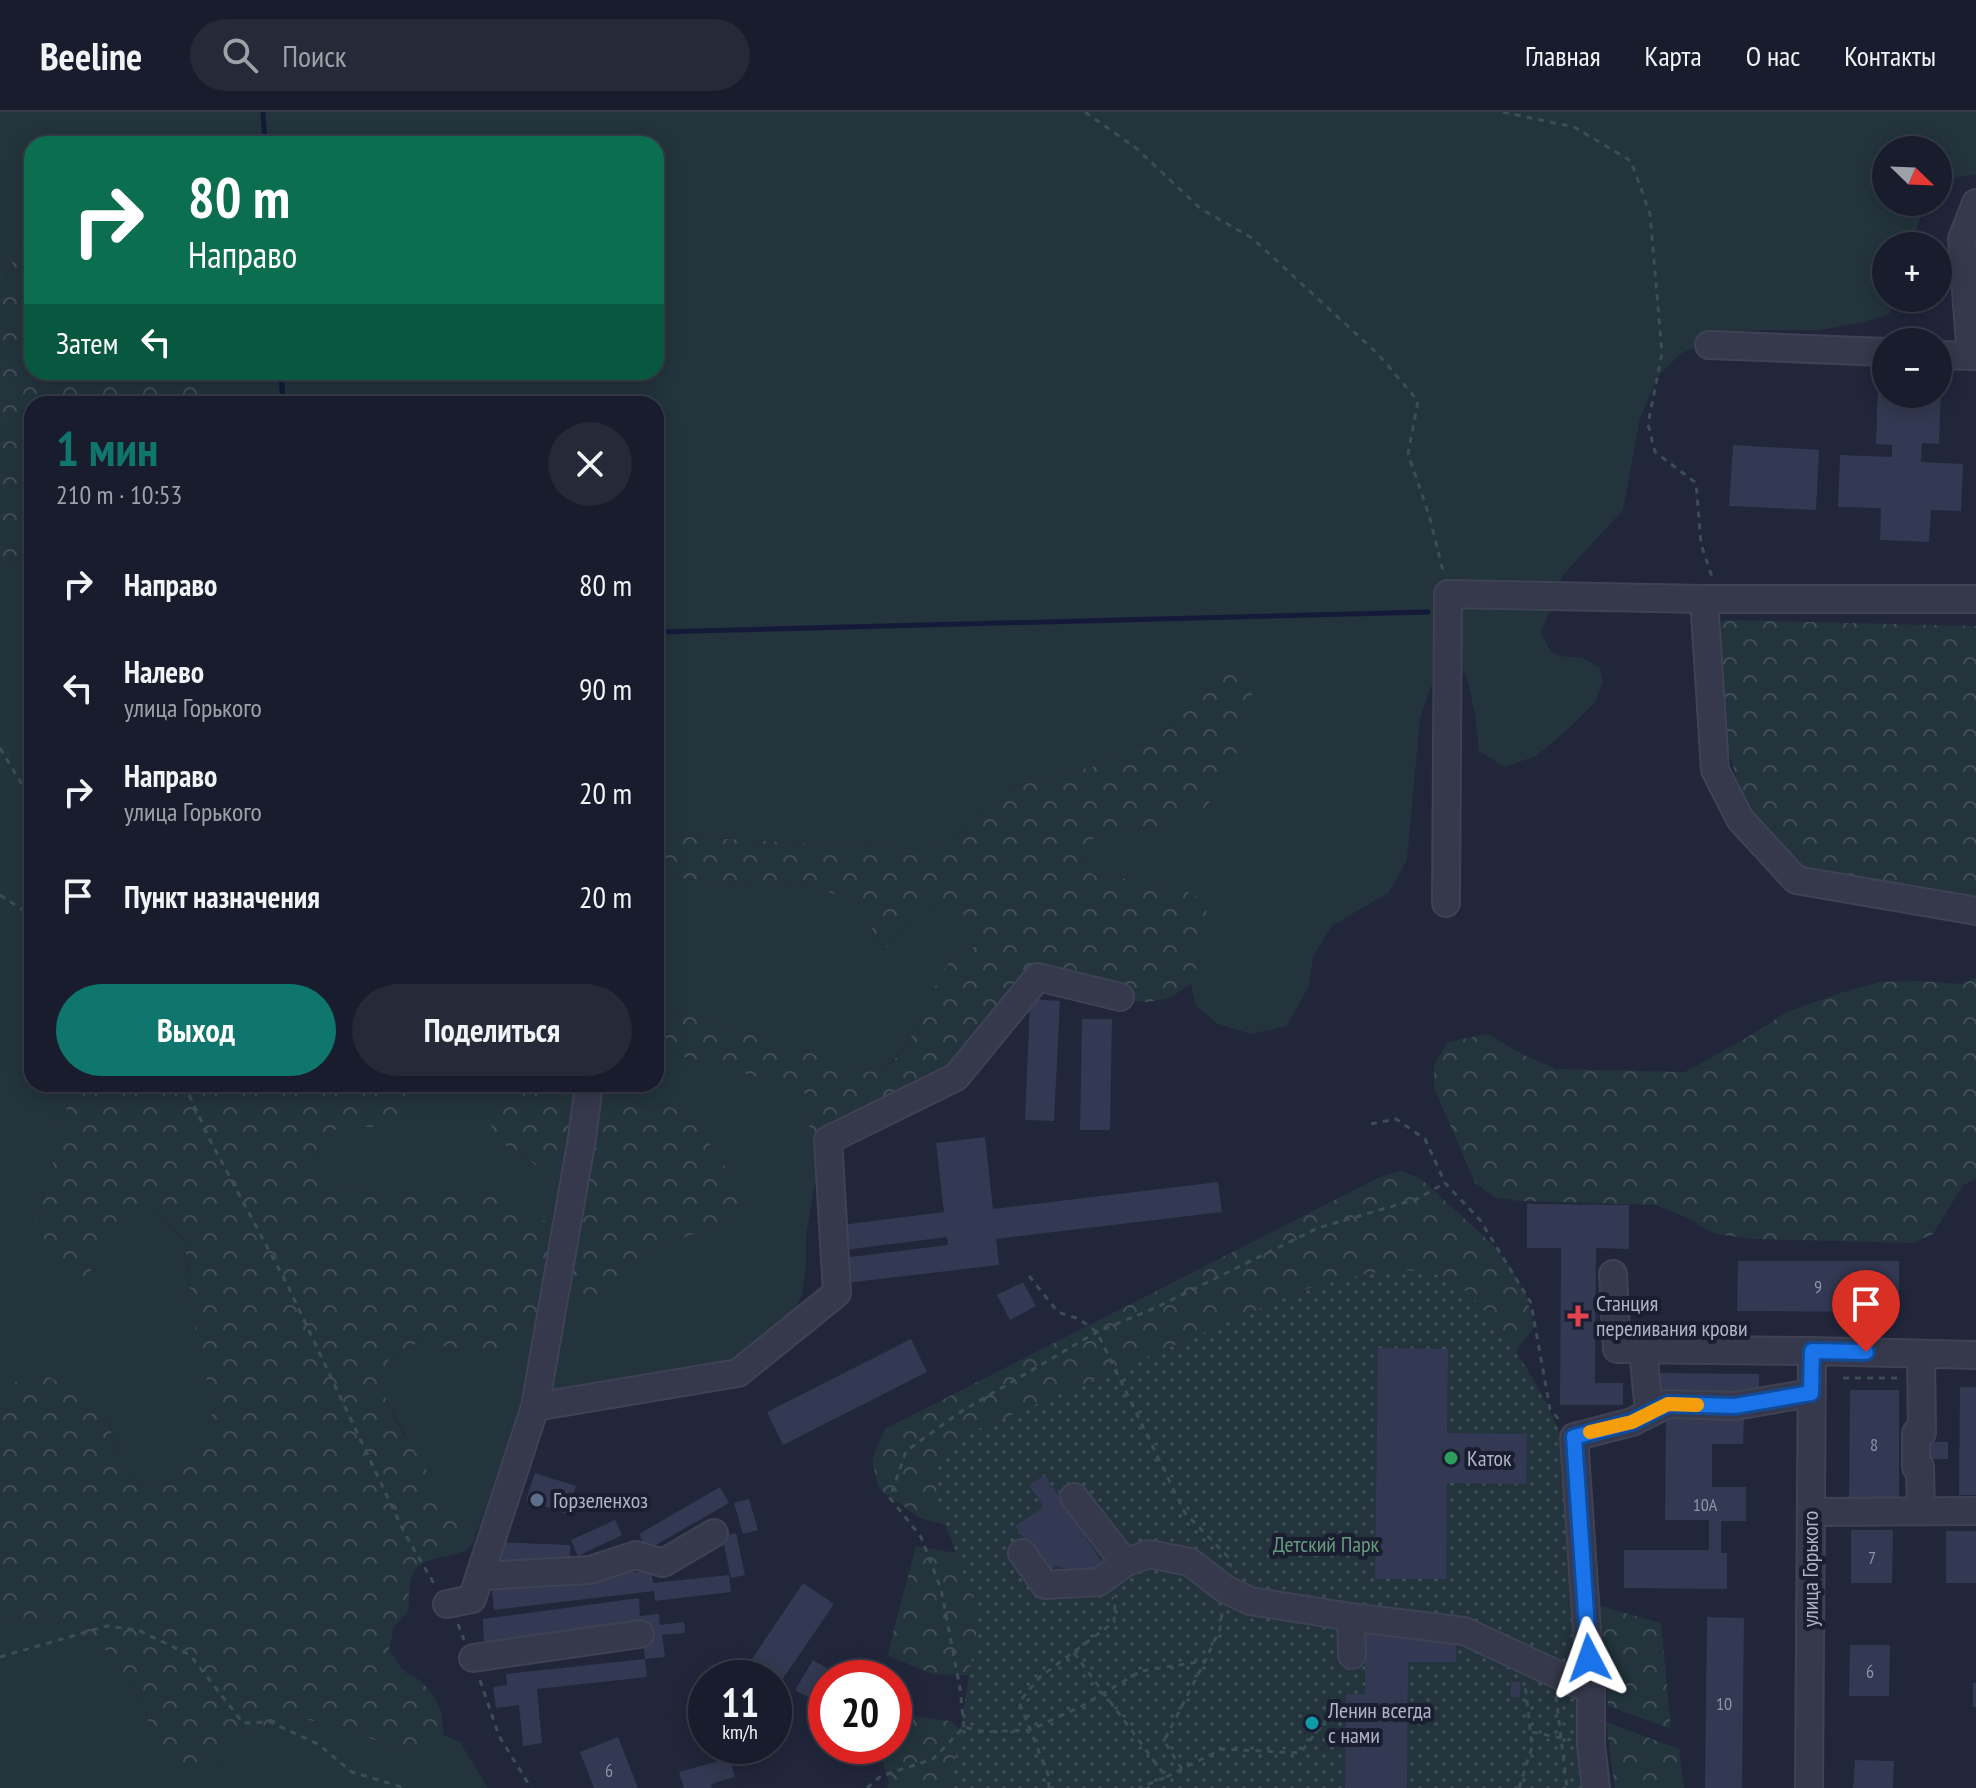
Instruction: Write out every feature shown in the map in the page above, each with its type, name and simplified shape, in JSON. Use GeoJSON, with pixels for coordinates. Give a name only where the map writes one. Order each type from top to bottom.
{"type":"FeatureCollection","features":[{"type":"Feature","properties":{"kind":"street"},"geometry":{"type":"LineString","coordinates":[[1952,355],[1974,356],[1962,239],[1976,203]]}},
{"type":"Feature","properties":{"kind":"street"},"geometry":{"type":"LineString","coordinates":[[1709,345],[1872,351]]}},
{"type":"Feature","properties":{"kind":"street"},"geometry":{"type":"LineString","coordinates":[[1446,903],[1448,594],[1712,599],[1976,599]]}},
{"type":"Feature","properties":{"kind":"street"},"geometry":{"type":"LineString","coordinates":[[1712,599],[1715,770],[1740,819],[1796,880],[1976,911]]}},
{"type":"Feature","properties":{"kind":"street"},"geometry":{"type":"LineString","coordinates":[[535,1407],[738,1373],[837,1293],[828,1140],[956,1077],[1038,977],[1120,997]]}},
{"type":"Feature","properties":{"kind":"street"},"geometry":{"type":"LineString","coordinates":[[447,1604],[472,1599],[535,1407],[588,1092]]}},
{"type":"Feature","properties":{"kind":"street"},"geometry":{"type":"LineString","coordinates":[[1613,1274],[1617,1349],[1976,1355]]}},
{"type":"Feature","properties":{"kind":"street"},"geometry":{"type":"LineString","coordinates":[[1643,1349],[1649,1413]]}},
{"type":"Feature","properties":{"kind":"street","name":"улица Горького"},"geometry":{"type":"LineString","coordinates":[[1809,1788],[1812,1351]]}},
{"type":"Feature","properties":{"kind":"street"},"geometry":{"type":"LineString","coordinates":[[1921,1354],[1922,1433],[1916,1433],[1921,1511]]}},
{"type":"Feature","properties":{"kind":"street"},"geometry":{"type":"LineString","coordinates":[[1596,1788],[1574,1437],[1632,1422],[1668,1404],[1735,1406],[1811,1393]]}},
{"type":"Feature","properties":{"kind":"street"},"geometry":{"type":"LineString","coordinates":[[1074,1497],[1125,1563]]}},
{"type":"Feature","properties":{"kind":"street"},"geometry":{"type":"LineString","coordinates":[[1811,1512],[1976,1511]]}},
{"type":"Feature","properties":{"kind":"street"},"geometry":{"type":"LineString","coordinates":[[480,1576],[590,1570],[636,1555],[663,1563],[714,1533]]}},
{"type":"Feature","properties":{"kind":"street"},"geometry":{"type":"LineString","coordinates":[[1022,1553],[1045,1585],[1099,1582],[1125,1563],[1149,1554],[1190,1562],[1225,1589],[1250,1601],[1464,1631],[1591,1690]]}},
{"type":"Feature","properties":{"kind":"street"},"geometry":{"type":"LineString","coordinates":[[1351,1617],[1352,1655]]}},
{"type":"Feature","properties":{"kind":"street"},"geometry":{"type":"LineString","coordinates":[[473,1658],[640,1634]]}},
{"type":"Feature","properties":{"kind":"path"},"geometry":{"type":"LineString","coordinates":[[1085,112],[1136,148],[1201,209],[1252,238],[1378,354],[1418,401],[1408,454],[1429,515],[1448,594]]}},
{"type":"Feature","properties":{"kind":"path"},"geometry":{"type":"LineString","coordinates":[[1503,112],[1574,127],[1631,161],[1650,214],[1662,353],[1648,424],[1655,452],[1696,483],[1701,544],[1712,599]]}},
{"type":"Feature","properties":{"kind":"path"},"geometry":{"type":"LineString","coordinates":[[0,748],[24,788]]}},
{"type":"Feature","properties":{"kind":"path"},"geometry":{"type":"LineString","coordinates":[[0,895],[24,911]]}},
{"type":"Feature","properties":{"kind":"path"},"geometry":{"type":"LineString","coordinates":[[188,1092],[287,1284],[405,1534],[455,1617],[473,1658],[499,1736],[531,1788]]}},
{"type":"Feature","properties":{"kind":"path"},"geometry":{"type":"LineString","coordinates":[[1371,1124],[1396,1119],[1425,1139],[1445,1183],[1480,1220],[1531,1303],[1550,1409],[1574,1437]]}},
{"type":"Feature","properties":{"kind":"path"},"geometry":{"type":"LineString","coordinates":[[867,1788],[881,1776],[933,1759],[964,1727],[960,1688],[941,1589],[921,1537],[890,1498],[906,1451],[962,1411],[1097,1332],[1155,1308],[1318,1228],[1417,1199],[1445,1183]]}},
{"type":"Feature","properties":{"kind":"path"},"geometry":{"type":"LineString","coordinates":[[1029,1276],[1058,1312],[1079,1319],[1097,1332],[1185,1513],[1230,1559],[1231,1576],[1225,1589],[1220,1629],[1164,1741],[1182,1769]]}},
{"type":"Feature","properties":{"kind":"path"},"geometry":{"type":"LineString","coordinates":[[1049,1788],[1048,1774],[1019,1702],[1040,1677],[1114,1622],[1115,1601],[1099,1582]]}},
{"type":"Feature","properties":{"kind":"path"},"geometry":{"type":"LineString","coordinates":[[0,1657],[107,1626],[138,1630],[190,1655],[243,1723],[270,1722],[318,1744],[352,1772],[405,1788]]}},
{"type":"Feature","properties":{"kind":"path"},"geometry":{"type":"LineString","coordinates":[[1074,1653],[1166,1777]]}},
{"type":"Feature","properties":{"kind":"path"},"geometry":{"type":"LineString","coordinates":[[964,1727],[986,1732],[1030,1730],[1082,1706],[1141,1671],[1205,1661]]}},
{"type":"Feature","properties":{"kind":"path"},"geometry":{"type":"LineString","coordinates":[[1553,1672],[1567,1788]]}},
{"type":"Feature","properties":{"kind":"path"},"geometry":{"type":"LineString","coordinates":[[1519,1788],[1532,1747],[1525,1680]]}},
{"type":"Feature","properties":{"kind":"path"},"geometry":{"type":"LineString","coordinates":[[1139,1788],[1222,1749],[1300,1753],[1337,1706]]}},
{"type":"Feature","properties":{"kind":"path"},"geometry":{"type":"LineString","coordinates":[[1530,1732],[1591,1744]]}},
{"type":"Feature","properties":{"kind":"green space"},"geometry":{"type":"Polygon","coordinates":[[[0,112],[1976,112],[1976,175],[1957,177],[1952,181],[1952,136],[1872,136],[1872,216],[1921,216],[1915,232],[1872,232],[1872,312],[1889,314],[1861,323],[1819,330],[1732,332],[1682,353],[1658,376],[1640,418],[1623,510],[1563,575],[1541,633],[1551,652],[1583,658],[1600,668],[1603,682],[1595,702],[1536,756],[1505,767],[1479,751],[1466,674],[1442,670],[1431,687],[1420,718],[1407,860],[1389,892],[1332,926],[1313,956],[1309,986],[1287,1026],[1251,1034],[1218,1024],[1196,1006],[1191,984],[1200,955],[1175,884],[1093,875],[1081,859],[1091,839],[1124,830],[1169,825],[1177,721],[1153,740],[1096,766],[1014,786],[978,814],[948,845],[913,849],[664,835],[664,396],[205,396],[188,380],[664,380],[664,136],[24,136],[23,237],[0,292],[0,112]]]}},
{"type":"Feature","properties":{"kind":"green space"},"geometry":{"type":"Polygon","coordinates":[[[23,237],[24,380],[188,380],[205,396],[24,396],[24,570],[0,564],[0,292],[23,237]]]}},
{"type":"Feature","properties":{"kind":"green space"},"geometry":{"type":"Polygon","coordinates":[[[0,564],[24,570],[24,1092],[70,1092],[36,1221],[46,1241],[123,1209],[154,1209],[184,1240],[198,1348],[214,1407],[196,1459],[166,1485],[142,1487],[123,1465],[105,1414],[17,1380],[0,1405],[0,564]]]}},
{"type":"Feature","properties":{"kind":"green space"},"geometry":{"type":"Polygon","coordinates":[[[1723,620],[1976,626],[1976,900],[1815,885],[1752,834],[1711,687],[1714,633],[1723,620]]]}},
{"type":"Feature","properties":{"kind":"green space"},"geometry":{"type":"Polygon","coordinates":[[[1226,671],[1249,673],[1252,697],[1241,742],[1223,785],[1203,810],[1169,825],[1124,830],[1092,839],[1081,859],[1093,875],[1175,884],[1203,901],[1212,927],[1191,984],[1170,998],[1148,1002],[1129,1000],[1099,985],[1009,992],[981,1023],[953,1066],[822,1142],[813,1139],[809,1128],[813,1103],[801,1089],[664,1051],[664,1005],[869,1072],[892,1063],[918,1027],[941,973],[952,959],[965,955],[979,942],[982,929],[964,915],[934,904],[903,928],[887,947],[874,941],[870,919],[861,904],[813,886],[664,877],[664,835],[913,849],[948,845],[978,814],[1014,786],[1096,766],[1153,740],[1177,721],[1226,671]]]}},
{"type":"Feature","properties":{"kind":"green space"},"geometry":{"type":"Polygon","coordinates":[[[664,877],[813,886],[861,904],[870,919],[874,941],[887,947],[903,928],[934,904],[964,914],[982,929],[979,942],[965,955],[952,959],[941,973],[918,1027],[891,1063],[869,1072],[664,1005],[664,877]]]}},
{"type":"Feature","properties":{"kind":"green space"},"geometry":{"type":"Polygon","coordinates":[[[1976,977],[1976,1179],[1963,1185],[1933,1234],[1913,1243],[1755,1239],[1715,1234],[1686,1217],[1655,1205],[1496,1198],[1475,1183],[1434,1088],[1434,1065],[1448,1042],[1488,1034],[1556,1069],[1685,1072],[1787,1012],[1837,994],[1879,982],[1963,984],[1976,977]]]}},
{"type":"Feature","properties":{"kind":"green space"},"geometry":{"type":"Polygon","coordinates":[[[664,1051],[802,1089],[813,1103],[809,1128],[822,1142],[806,1236],[802,1294],[790,1322],[738,1375],[682,1398],[543,1408],[520,1423],[508,1443],[473,1544],[454,1555],[459,1539],[383,1393],[388,1360],[419,1342],[457,1349],[525,1323],[552,1302],[618,1291],[645,1252],[735,1218],[743,1194],[692,1117],[670,1107],[569,1097],[553,1092],[664,1092],[664,1051]]]}},
{"type":"Feature","properties":{"kind":"green space"},"geometry":{"type":"Polygon","coordinates":[[[70,1092],[406,1092],[419,1108],[408,1126],[334,1130],[318,1146],[317,1167],[338,1189],[394,1194],[500,1194],[548,1223],[570,1215],[569,1192],[533,1163],[497,1140],[487,1116],[502,1092],[553,1092],[569,1097],[670,1107],[692,1117],[743,1194],[735,1218],[645,1252],[618,1291],[585,1307],[552,1303],[525,1323],[494,1353],[419,1342],[388,1360],[383,1393],[401,1430],[455,1515],[459,1539],[454,1555],[430,1560],[416,1569],[410,1585],[409,1610],[394,1627],[389,1649],[403,1671],[421,1681],[433,1695],[440,1708],[444,1735],[405,1752],[337,1725],[290,1717],[245,1734],[216,1768],[183,1775],[157,1749],[144,1707],[114,1656],[67,1624],[30,1617],[0,1620],[0,1405],[17,1380],[45,1375],[78,1392],[105,1415],[123,1465],[142,1487],[166,1485],[196,1459],[214,1407],[198,1348],[184,1239],[154,1209],[123,1209],[83,1286],[61,1276],[36,1221],[70,1092]]]}},
{"type":"Feature","properties":{"kind":"green space"},"geometry":{"type":"Polygon","coordinates":[[[404,1092],[529,1092],[497,1140],[569,1191],[571,1215],[548,1223],[394,1194],[338,1189],[317,1167],[318,1146],[334,1129],[365,1127],[404,1092]]]}},
{"type":"Feature","properties":{"kind":"green space"},"geometry":{"type":"Polygon","coordinates":[[[1401,1171],[1420,1178],[1489,1241],[1509,1265],[1526,1295],[1534,1327],[1510,1360],[971,1532],[920,1518],[879,1489],[872,1460],[885,1429],[1382,1176],[1401,1171]]]}},
{"type":"Feature","properties":{"kind":"green space","name":"Детский Парк"},"geometry":{"type":"Polygon","coordinates":[[[1387,1270],[1437,1275],[1469,1294],[1519,1356],[1557,1426],[1564,1445],[1576,1704],[1585,1788],[950,1788],[977,1618],[936,1499],[938,1468],[944,1454],[964,1435],[1306,1289],[1387,1270]]]}},
{"type":"Feature","properties":{"kind":"green space"},"geometry":{"type":"Polygon","coordinates":[[[916,1546],[997,1560],[1009,1677],[933,1674],[912,1666],[912,1660],[888,1656],[916,1546]]]}},
{"type":"Feature","properties":{"kind":"green space"},"geometry":{"type":"Polygon","coordinates":[[[1600,1606],[1661,1623],[1671,1729],[1608,1706],[1600,1606]]]}},
{"type":"Feature","properties":{"kind":"green space"},"geometry":{"type":"Polygon","coordinates":[[[30,1617],[67,1624],[114,1656],[144,1707],[157,1749],[216,1768],[245,1734],[290,1717],[337,1725],[405,1752],[444,1735],[460,1742],[488,1788],[0,1788],[0,1620],[30,1617]]]}},
{"type":"Feature","properties":{"kind":"green space"},"geometry":{"type":"Polygon","coordinates":[[[912,1716],[950,1721],[987,1753],[1044,1788],[887,1788],[889,1783],[884,1764],[912,1764],[912,1716]]]}},
{"type":"Feature","properties":{"kind":"green space"},"geometry":{"type":"Polygon","coordinates":[[[1606,1722],[1679,1749],[1684,1788],[1615,1788],[1606,1722]]]}},
{"type":"Feature","properties":{"kind":"building"},"geometry":{"type":"Polygon","coordinates":[[[1877,408],[1940,408],[1939,444],[1922,443],[1921,462],[1963,464],[1961,511],[1931,510],[1929,542],[1880,540],[1881,508],[1838,507],[1840,455],[1892,457],[1892,445],[1876,444],[1877,408]]]}},
{"type":"Feature","properties":{"kind":"building"},"geometry":{"type":"Polygon","coordinates":[[[1733,445],[1819,450],[1816,510],[1729,506],[1733,445]]]}},
{"type":"Feature","properties":{"kind":"building"},"geometry":{"type":"Polygon","coordinates":[[[1030,999],[1060,1001],[1054,1121],[1025,1120],[1030,999]]]}},
{"type":"Feature","properties":{"kind":"building"},"geometry":{"type":"Polygon","coordinates":[[[1082,1019],[1112,1019],[1110,1130],[1080,1130],[1082,1019]]]}},
{"type":"Feature","properties":{"kind":"building"},"geometry":{"type":"Polygon","coordinates":[[[985,1137],[993,1209],[1218,1182],[1222,1212],[996,1239],[999,1265],[846,1283],[843,1258],[948,1245],[947,1237],[844,1250],[841,1225],[944,1212],[936,1143],[985,1137]]]}},
{"type":"Feature","properties":{"kind":"building","name":"Станция переливания крови"},"geometry":{"type":"Polygon","coordinates":[[[1527,1204],[1629,1205],[1629,1249],[1596,1248],[1595,1383],[1623,1383],[1623,1405],[1560,1405],[1561,1248],[1527,1248],[1527,1204]]]}},
{"type":"Feature","properties":{"kind":"building"},"geometry":{"type":"Polygon","coordinates":[[[1738,1261],[1899,1261],[1899,1312],[1737,1311],[1738,1261]]]}},
{"type":"Feature","properties":{"kind":"building"},"geometry":{"type":"Polygon","coordinates":[[[1023,1282],[1036,1306],[1010,1320],[997,1295],[1023,1282]]]}},
{"type":"Feature","properties":{"kind":"building"},"geometry":{"type":"Polygon","coordinates":[[[911,1339],[927,1372],[783,1445],[767,1412],[911,1339]]]}},
{"type":"Feature","properties":{"kind":"building","name":"Каток"},"geometry":{"type":"Polygon","coordinates":[[[1378,1348],[1448,1349],[1447,1433],[1527,1434],[1526,1484],[1447,1483],[1446,1579],[1375,1579],[1378,1348]]]}},
{"type":"Feature","properties":{"kind":"building"},"geometry":{"type":"Polygon","coordinates":[[[1659,1373],[1759,1374],[1759,1395],[1659,1395],[1659,1373]]]}},
{"type":"Feature","properties":{"kind":"building"},"geometry":{"type":"Polygon","coordinates":[[[1960,1387],[1976,1387],[1976,1495],[1959,1495],[1960,1387]]]}},
{"type":"Feature","properties":{"kind":"building"},"geometry":{"type":"Polygon","coordinates":[[[1850,1390],[1899,1390],[1899,1498],[1849,1498],[1850,1390]]]}},
{"type":"Feature","properties":{"kind":"building"},"geometry":{"type":"Polygon","coordinates":[[[1666,1414],[1744,1415],[1743,1444],[1712,1444],[1712,1487],[1746,1487],[1746,1521],[1721,1521],[1721,1553],[1727,1553],[1727,1589],[1624,1588],[1624,1550],[1709,1550],[1709,1520],[1665,1520],[1666,1414]]]}},
{"type":"Feature","properties":{"kind":"building"},"geometry":{"type":"Polygon","coordinates":[[[1926,1442],[1948,1442],[1948,1459],[1926,1459],[1926,1442]]]}},
{"type":"Feature","properties":{"kind":"building"},"geometry":{"type":"Polygon","coordinates":[[[535,1473],[576,1486],[567,1514],[526,1500],[535,1473]]]}},
{"type":"Feature","properties":{"kind":"building"},"geometry":{"type":"Polygon","coordinates":[[[1045,1475],[1103,1564],[1086,1574],[1056,1566],[1046,1573],[1015,1526],[1044,1507],[1029,1485],[1045,1475]]]}},
{"type":"Feature","properties":{"kind":"building"},"geometry":{"type":"Polygon","coordinates":[[[720,1487],[729,1503],[647,1550],[639,1534],[720,1487]]]}},
{"type":"Feature","properties":{"kind":"building"},"geometry":{"type":"Polygon","coordinates":[[[749,1499],[758,1530],[743,1534],[734,1503],[749,1499]]]}},
{"type":"Feature","properties":{"kind":"building"},"geometry":{"type":"Polygon","coordinates":[[[615,1520],[622,1535],[578,1556],[571,1540],[615,1520]]]}},
{"type":"Feature","properties":{"kind":"building"},"geometry":{"type":"Polygon","coordinates":[[[1851,1530],[1893,1530],[1892,1583],[1851,1583],[1851,1530]]]}},
{"type":"Feature","properties":{"kind":"building"},"geometry":{"type":"Polygon","coordinates":[[[1946,1531],[1976,1531],[1976,1583],[1946,1583],[1946,1531]]]}},
{"type":"Feature","properties":{"kind":"building"},"geometry":{"type":"Polygon","coordinates":[[[736,1533],[745,1575],[731,1578],[722,1536],[736,1533]]]}},
{"type":"Feature","properties":{"kind":"building"},"geometry":{"type":"Polygon","coordinates":[[[492,1542],[570,1545],[570,1563],[491,1560],[492,1542]]]}},
{"type":"Feature","properties":{"kind":"building"},"geometry":{"type":"Polygon","coordinates":[[[651,1570],[653,1583],[729,1575],[731,1592],[655,1601],[654,1591],[494,1610],[492,1589],[651,1570]]]}},
{"type":"Feature","properties":{"kind":"building"},"geometry":{"type":"Polygon","coordinates":[[[803,1583],[834,1604],[792,1665],[792,1660],[752,1659],[803,1583]]]}},
{"type":"Feature","properties":{"kind":"building"},"geometry":{"type":"Polygon","coordinates":[[[639,1598],[640,1616],[659,1614],[660,1625],[684,1622],[685,1633],[662,1635],[665,1657],[645,1659],[641,1621],[484,1645],[483,1619],[639,1598]]]}},
{"type":"Feature","properties":{"kind":"building"},"geometry":{"type":"Polygon","coordinates":[[[1707,1617],[1744,1618],[1742,1788],[1705,1788],[1707,1617]]]}},
{"type":"Feature","properties":{"kind":"building"},"geometry":{"type":"Polygon","coordinates":[[[1365,1630],[1456,1631],[1456,1662],[1408,1662],[1407,1788],[1345,1788],[1346,1694],[1365,1694],[1365,1630]]]}},
{"type":"Feature","properties":{"kind":"building"},"geometry":{"type":"Polygon","coordinates":[[[1850,1645],[1890,1645],[1889,1696],[1849,1696],[1850,1645]]]}},
{"type":"Feature","properties":{"kind":"building"},"geometry":{"type":"Polygon","coordinates":[[[645,1659],[647,1677],[537,1689],[542,1743],[523,1746],[519,1705],[496,1708],[493,1687],[507,1685],[506,1674],[645,1659]]]}},
{"type":"Feature","properties":{"kind":"building"},"geometry":{"type":"Polygon","coordinates":[[[808,1668],[808,1697],[795,1690],[808,1668]]]}},
{"type":"Feature","properties":{"kind":"building"},"geometry":{"type":"Polygon","coordinates":[[[1511,1682],[1520,1682],[1520,1697],[1511,1697],[1511,1682]]]}},
{"type":"Feature","properties":{"kind":"building"},"geometry":{"type":"Polygon","coordinates":[[[1973,1683],[1976,1683],[1976,1707],[1973,1707],[1973,1683]]]}},
{"type":"Feature","properties":{"kind":"building"},"geometry":{"type":"Polygon","coordinates":[[[618,1737],[638,1788],[594,1788],[580,1752],[618,1737]]]}},
{"type":"Feature","properties":{"kind":"building"},"geometry":{"type":"Polygon","coordinates":[[[1855,1760],[1894,1761],[1893,1788],[1853,1788],[1855,1760]]]}},
{"type":"Feature","properties":{"kind":"building"},"geometry":{"type":"Polygon","coordinates":[[[708,1764],[732,1764],[735,1777],[711,1784],[712,1788],[684,1788],[679,1772],[708,1764]]]}},
{"type":"Feature","properties":{"kind":"waterway"},"geometry":{"type":"LineString","coordinates":[[263,112],[264,136]]}},
{"type":"Feature","properties":{"kind":"waterway"},"geometry":{"type":"LineString","coordinates":[[282,380],[282,396]]}},
{"type":"Feature","properties":{"kind":"waterway"},"geometry":{"type":"LineString","coordinates":[[664,632],[1428,612]]}},
{"type":"Feature","properties":{"kind":"slow traffic"},"geometry":{"type":"LineString","coordinates":[[1590,1432],[1632,1422],[1668,1404],[1697,1405]]}},
{"type":"Feature","properties":{"kind":"place","name":"Станция переливания крови"},"geometry":{"type":"Point","coordinates":[1578,1316]}},
{"type":"Feature","properties":{"kind":"place","name":"Каток"},"geometry":{"type":"Point","coordinates":[1451,1458]}},
{"type":"Feature","properties":{"kind":"place","name":"Горзеленхоз"},"geometry":{"type":"Point","coordinates":[537,1500]}},
{"type":"Feature","properties":{"kind":"place","name":"Ленин всегда с нами"},"geometry":{"type":"Point","coordinates":[1312,1723]}},
{"type":"Feature","properties":{"kind":"route"},"geometry":{"type":"LineString","coordinates":[[1589,1658],[1574,1437],[1632,1422],[1668,1404],[1735,1406],[1811,1393],[1812,1351],[1866,1352]]}}]}
